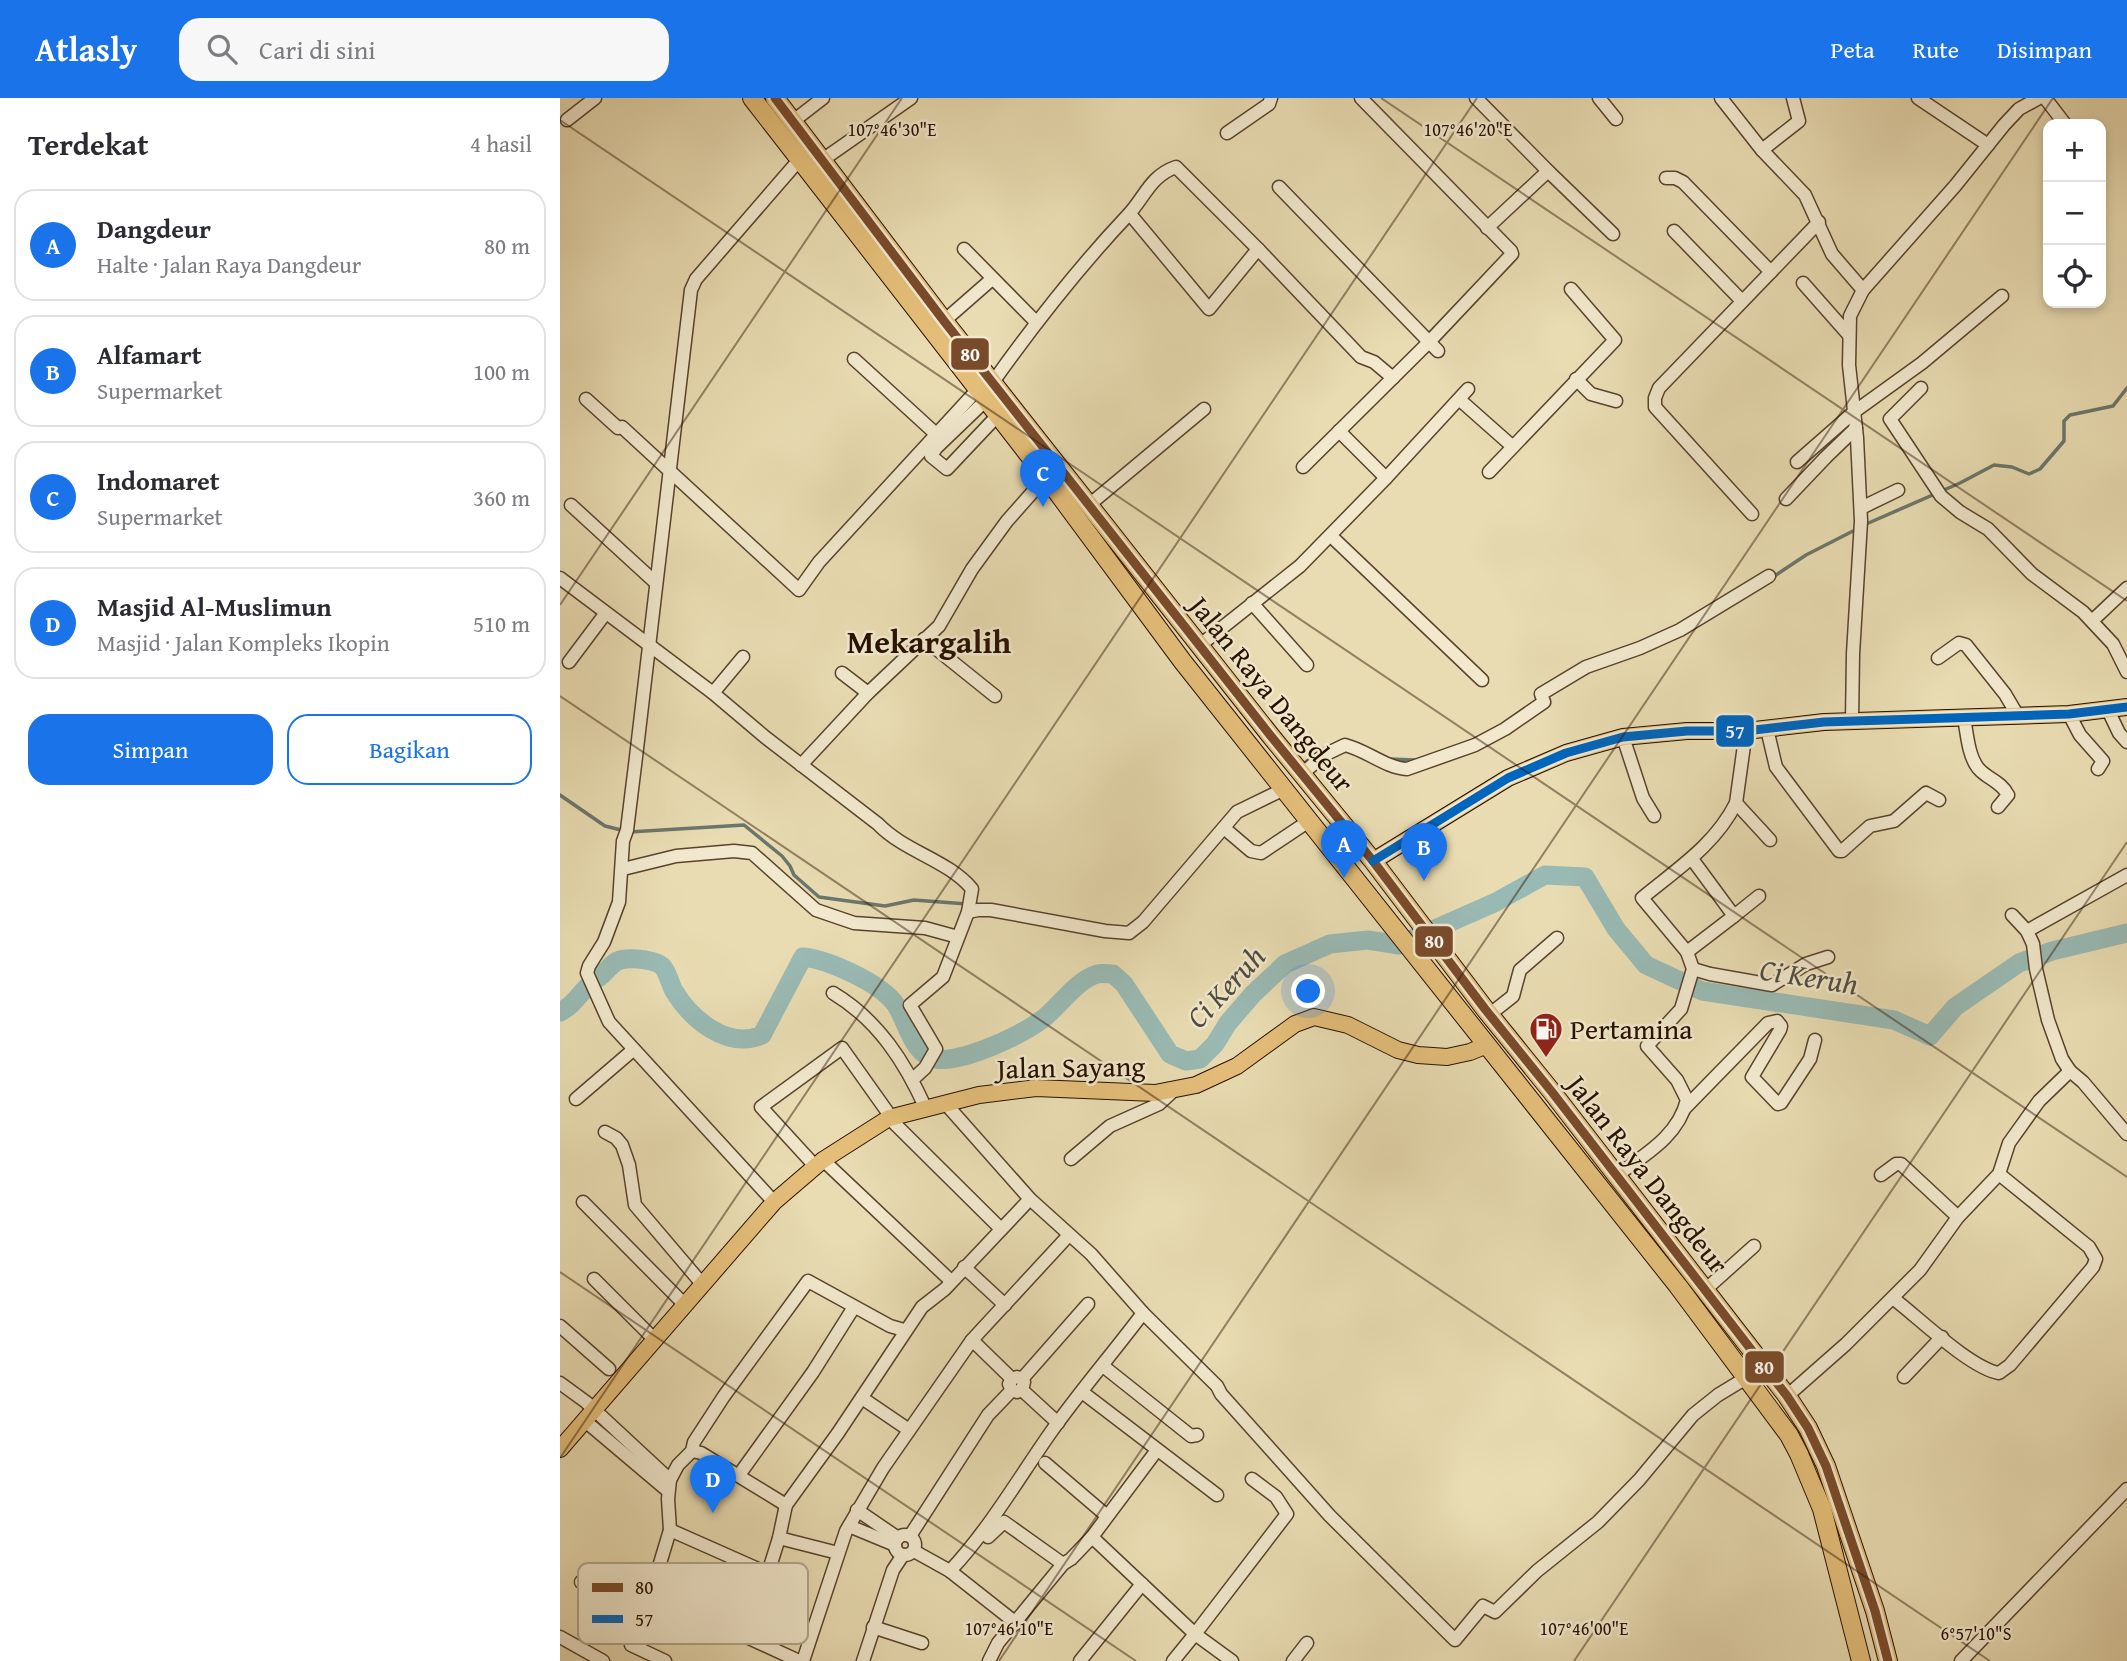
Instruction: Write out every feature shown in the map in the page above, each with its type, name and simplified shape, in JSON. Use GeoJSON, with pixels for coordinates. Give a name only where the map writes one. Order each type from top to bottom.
{"type":"FeatureCollection","features":[{"type":"Feature","properties":{"kind":"highway","name":"Jalan Raya Dangdeur"},"geometry":{"type":"LineString","coordinates":[[752,98],[985,390],[1089,505],[1373,861],[1489,1015],[1552,1092],[1787,1396],[1808,1428],[1826,1466],[1875,1611],[1888,1661]]}},
{"type":"Feature","properties":{"kind":"highway","name":"Jalan Raya Dangdeur"},"geometry":{"type":"LineString","coordinates":[[775,98],[944,321],[998,415],[1183,662],[1678,1286],[1790,1435],[1822,1509],[1861,1661]]}},
{"type":"Feature","properties":{"kind":"main road"},"geometry":{"type":"LineString","coordinates":[[1373,861],[1508,778],[1566,753],[1623,737],[1688,731],[1746,731],[1852,721],[2069,714],[2127,707]]}},
{"type":"Feature","properties":{"kind":"main road","name":"Jalan Sayang"},"geometry":{"type":"LineString","coordinates":[[560,1449],[774,1202],[819,1163],[890,1117],[979,1095],[1035,1088],[1154,1093],[1196,1085],[1237,1066],[1295,1024],[1314,1017],[1348,1025],[1398,1050],[1418,1055],[1447,1057],[1487,1045]]}},
{"type":"Feature","properties":{"kind":"street"},"geometry":{"type":"LineString","coordinates":[[567,120],[595,98]]}},
{"type":"Feature","properties":{"kind":"street"},"geometry":{"type":"LineString","coordinates":[[792,122],[823,98]]}},
{"type":"Feature","properties":{"kind":"street"},"geometry":{"type":"LineString","coordinates":[[1227,133],[1269,104],[1271,98]]}},
{"type":"Feature","properties":{"kind":"street"},"geometry":{"type":"LineString","coordinates":[[1303,467],[1393,378],[1434,346],[1512,254],[1361,98]]}},
{"type":"Feature","properties":{"kind":"street"},"geometry":{"type":"LineString","coordinates":[[1476,98],[1613,234]]}},
{"type":"Feature","properties":{"kind":"street"},"geometry":{"type":"LineString","coordinates":[[1599,98],[1616,119]]}},
{"type":"Feature","properties":{"kind":"street"},"geometry":{"type":"LineString","coordinates":[[1721,98],[1762,150],[1805,195],[1832,254],[1863,290]]}},
{"type":"Feature","properties":{"kind":"street"},"geometry":{"type":"LineString","coordinates":[[1762,150],[1799,121],[1793,98]]}},
{"type":"Feature","properties":{"kind":"street"},"geometry":{"type":"LineString","coordinates":[[1919,98],[1988,145]]}},
{"type":"Feature","properties":{"kind":"street"},"geometry":{"type":"LineString","coordinates":[[1852,721],[1861,520],[1848,334],[1852,307],[1863,290],[2019,109],[2039,98]]}},
{"type":"Feature","properties":{"kind":"street"},"geometry":{"type":"LineString","coordinates":[[2045,98],[2061,119]]}},
{"type":"Feature","properties":{"kind":"street"},"geometry":{"type":"LineString","coordinates":[[821,161],[905,100]]}},
{"type":"Feature","properties":{"kind":"street"},"geometry":{"type":"LineString","coordinates":[[774,1202],[609,1022],[587,973],[604,942],[619,902],[692,286],[799,160]]}},
{"type":"Feature","properties":{"kind":"street"},"geometry":{"type":"LineString","coordinates":[[998,415],[947,469],[930,456],[1086,260],[1130,214],[1154,180],[1175,167],[1361,357],[1374,362],[1393,378]]}},
{"type":"Feature","properties":{"kind":"street"},"geometry":{"type":"LineString","coordinates":[[1487,228],[1548,172]]}},
{"type":"Feature","properties":{"kind":"street"},"geometry":{"type":"LineString","coordinates":[[1666,178],[1683,182],[1772,272]]}},
{"type":"Feature","properties":{"kind":"street"},"geometry":{"type":"LineString","coordinates":[[1279,187],[1434,346]]}},
{"type":"Feature","properties":{"kind":"street"},"geometry":{"type":"LineString","coordinates":[[1130,214],[1209,309],[1258,249]]}},
{"type":"Feature","properties":{"kind":"street"},"geometry":{"type":"LineString","coordinates":[[1752,514],[1655,407],[1655,398],[1659,388],[1819,222]]}},
{"type":"Feature","properties":{"kind":"street"},"geometry":{"type":"LineString","coordinates":[[1674,231],[1742,301]]}},
{"type":"Feature","properties":{"kind":"street"},"geometry":{"type":"LineString","coordinates":[[964,249],[1036,322]]}},
{"type":"Feature","properties":{"kind":"street"},"geometry":{"type":"LineString","coordinates":[[944,321],[992,279]]}},
{"type":"Feature","properties":{"kind":"street"},"geometry":{"type":"LineString","coordinates":[[1803,284],[1848,334]]}},
{"type":"Feature","properties":{"kind":"street"},"geometry":{"type":"LineString","coordinates":[[1489,472],[1615,339],[1572,289]]}},
{"type":"Feature","properties":{"kind":"street"},"geometry":{"type":"LineString","coordinates":[[1797,462],[1854,412],[1922,363],[2002,296]]}},
{"type":"Feature","properties":{"kind":"street"},"geometry":{"type":"LineString","coordinates":[[854,359],[936,434]]}},
{"type":"Feature","properties":{"kind":"street"},"geometry":{"type":"LineString","coordinates":[[1576,379],[1591,394],[1616,401]]}},
{"type":"Feature","properties":{"kind":"street"},"geometry":{"type":"LineString","coordinates":[[1921,388],[1890,419],[1940,493],[1960,512],[1988,529],[2032,575],[2092,621],[2113,643],[2127,672]]}},
{"type":"Feature","properties":{"kind":"street"},"geometry":{"type":"LineString","coordinates":[[586,399],[618,428],[622,427],[799,590],[819,562],[936,434],[985,390]]}},
{"type":"Feature","properties":{"kind":"street"},"geometry":{"type":"LineString","coordinates":[[1199,646],[1300,566],[1464,394],[1513,446]]}},
{"type":"Feature","properties":{"kind":"street"},"geometry":{"type":"LineString","coordinates":[[1089,505],[1205,408]]}},
{"type":"Feature","properties":{"kind":"street"},"geometry":{"type":"LineString","coordinates":[[1786,499],[1856,428]]}},
{"type":"Feature","properties":{"kind":"street"},"geometry":{"type":"LineString","coordinates":[[1339,431],[1386,478]]}},
{"type":"Feature","properties":{"kind":"street"},"geometry":{"type":"LineString","coordinates":[[802,765],[867,693],[947,614],[964,580],[1007,521],[1046,477]]}},
{"type":"Feature","properties":{"kind":"street"},"geometry":{"type":"LineString","coordinates":[[1861,520],[1898,490]]}},
{"type":"Feature","properties":{"kind":"street"},"geometry":{"type":"LineString","coordinates":[[571,505],[656,583]]}},
{"type":"Feature","properties":{"kind":"street"},"geometry":{"type":"LineString","coordinates":[[1331,536],[1482,680]]}},
{"type":"Feature","properties":{"kind":"street"},"geometry":{"type":"LineString","coordinates":[[1299,770],[1345,746],[1399,768],[1407,768],[1475,745],[1505,729],[1586,667],[1680,630],[1769,576]]}},
{"type":"Feature","properties":{"kind":"street"},"geometry":{"type":"LineString","coordinates":[[560,578],[713,694],[891,837],[967,883],[972,889],[968,908],[941,980],[909,1006],[936,1049],[929,1063],[912,1080]]}},
{"type":"Feature","properties":{"kind":"street"},"geometry":{"type":"LineString","coordinates":[[2092,621],[2127,588]]}},
{"type":"Feature","properties":{"kind":"street"},"geometry":{"type":"LineString","coordinates":[[1252,603],[1307,665]]}},
{"type":"Feature","properties":{"kind":"street"},"geometry":{"type":"LineString","coordinates":[[569,662],[605,614]]}},
{"type":"Feature","properties":{"kind":"street"},"geometry":{"type":"LineString","coordinates":[[924,639],[995,695]]}},
{"type":"Feature","properties":{"kind":"street"},"geometry":{"type":"LineString","coordinates":[[1938,658],[1959,643],[1966,645],[2005,694],[2018,716]]}},
{"type":"Feature","properties":{"kind":"street"},"geometry":{"type":"LineString","coordinates":[[713,694],[743,657]]}},
{"type":"Feature","properties":{"kind":"street"},"geometry":{"type":"LineString","coordinates":[[842,673],[867,693]]}},
{"type":"Feature","properties":{"kind":"street"},"geometry":{"type":"LineString","coordinates":[[2108,710],[2119,733],[2127,742]]}},
{"type":"Feature","properties":{"kind":"street"},"geometry":{"type":"LineString","coordinates":[[2069,714],[2080,735],[2103,761],[2098,769]]}},
{"type":"Feature","properties":{"kind":"street"},"geometry":{"type":"LineString","coordinates":[[1964,718],[1969,748],[1978,768],[2003,786],[2008,795],[1998,807]]}},
{"type":"Feature","properties":{"kind":"street"},"geometry":{"type":"LineString","coordinates":[[1767,729],[1776,767],[1839,851],[1870,826],[1894,821],[1926,793],[1939,800]]}},
{"type":"Feature","properties":{"kind":"street"},"geometry":{"type":"LineString","coordinates":[[1616,1176],[1662,1142],[1678,1123],[1687,1100],[1684,1091],[1647,1045],[1681,1009],[1692,973],[1687,952],[1642,898],[1692,859],[1724,825],[1737,803],[1746,731]]}},
{"type":"Feature","properties":{"kind":"street"},"geometry":{"type":"LineString","coordinates":[[1623,737],[1643,798],[1654,816]]}},
{"type":"Feature","properties":{"kind":"street"},"geometry":{"type":"LineString","coordinates":[[968,908],[1129,933],[1143,922],[1237,812],[1279,786]]}},
{"type":"Feature","properties":{"kind":"street"},"geometry":{"type":"LineString","coordinates":[[1737,803],[1770,840]]}},
{"type":"Feature","properties":{"kind":"street"},"geometry":{"type":"LineString","coordinates":[[1224,828],[1251,851],[1261,853],[1309,821]]}},
{"type":"Feature","properties":{"kind":"street"},"geometry":{"type":"LineString","coordinates":[[623,869],[676,856],[734,851],[752,853],[808,906],[823,913],[860,923],[925,928],[958,937]]}},
{"type":"Feature","properties":{"kind":"street"},"geometry":{"type":"LineString","coordinates":[[1692,859],[1734,916]]}},
{"type":"Feature","properties":{"kind":"street"},"geometry":{"type":"LineString","coordinates":[[2026,931],[2127,875]]}},
{"type":"Feature","properties":{"kind":"street"},"geometry":{"type":"LineString","coordinates":[[1687,952],[1759,897]]}},
{"type":"Feature","properties":{"kind":"street"},"geometry":{"type":"LineString","coordinates":[[2012,915],[2033,944],[2048,1020],[2062,1059],[2127,1134]]}},
{"type":"Feature","properties":{"kind":"street"},"geometry":{"type":"LineString","coordinates":[[1489,1015],[1513,996],[1520,970],[1557,938]]}},
{"type":"Feature","properties":{"kind":"street"},"geometry":{"type":"LineString","coordinates":[[1692,973],[1772,985],[1807,964],[1828,957]]}},
{"type":"Feature","properties":{"kind":"street"},"geometry":{"type":"LineString","coordinates":[[833,993],[862,1012],[896,1051],[926,1109]]}},
{"type":"Feature","properties":{"kind":"street"},"geometry":{"type":"LineString","coordinates":[[1685,1108],[1768,1023],[1777,1021],[1781,1026],[1780,1030],[1752,1077],[1769,1097],[1778,1104],[1781,1103],[1810,1059],[1815,1040]]}},
{"type":"Feature","properties":{"kind":"street"},"geometry":{"type":"LineString","coordinates":[[951,1282],[761,1107],[842,1048],[890,1117],[1001,1229]]}},
{"type":"Feature","properties":{"kind":"street"},"geometry":{"type":"LineString","coordinates":[[576,1099],[633,1049]]}},
{"type":"Feature","properties":{"kind":"street"},"geometry":{"type":"LineString","coordinates":[[1787,1396],[1836,1354],[1894,1299],[1920,1270],[1958,1217],[1999,1174],[2009,1143],[2039,1101],[2070,1071]]}},
{"type":"Feature","properties":{"kind":"street"},"geometry":{"type":"LineString","coordinates":[[1071,1159],[1110,1126],[1159,1104],[1174,1090]]}},
{"type":"Feature","properties":{"kind":"street"},"geometry":{"type":"LineString","coordinates":[[945,1103],[1030,1199],[1091,1254],[1143,1313],[1217,1386],[1221,1394],[1330,1516],[1455,1640],[1483,1606],[1494,1612],[1537,1571],[1578,1540],[1639,1480],[1693,1415],[1746,1378]]}},
{"type":"Feature","properties":{"kind":"street"},"geometry":{"type":"LineString","coordinates":[[606,1132],[622,1145],[629,1165],[635,1205],[703,1285]]}},
{"type":"Feature","properties":{"kind":"street"},"geometry":{"type":"LineString","coordinates":[[1881,1175],[1896,1164],[1901,1164],[1958,1217]]}},
{"type":"Feature","properties":{"kind":"street"},"geometry":{"type":"LineString","coordinates":[[1894,1299],[1988,1371],[1998,1373],[2010,1365],[2093,1267],[2096,1259],[2089,1247],[1999,1174]]}},
{"type":"Feature","properties":{"kind":"street"},"geometry":{"type":"LineString","coordinates":[[770,1563],[786,1505],[862,1398],[904,1330],[922,1307],[951,1282],[1030,1199]]}},
{"type":"Feature","properties":{"kind":"street"},"geometry":{"type":"LineString","coordinates":[[583,1202],[685,1305]]}},
{"type":"Feature","properties":{"kind":"street"},"geometry":{"type":"LineString","coordinates":[[808,1641],[838,1553],[857,1510],[972,1340],[1069,1236]]}},
{"type":"Feature","properties":{"kind":"street"},"geometry":{"type":"LineString","coordinates":[[1705,1290],[1754,1245]]}},
{"type":"Feature","properties":{"kind":"street"},"geometry":{"type":"LineString","coordinates":[[964,1267],[1005,1305]]}},
{"type":"Feature","properties":{"kind":"street"},"geometry":{"type":"LineString","coordinates":[[594,1279],[655,1340]]}},
{"type":"Feature","properties":{"kind":"street"},"geometry":{"type":"LineString","coordinates":[[660,1563],[670,1530],[669,1485],[678,1465],[692,1451],[694,1442],[717,1406],[808,1281],[890,1326],[904,1330]]}},
{"type":"Feature","properties":{"kind":"street"},"geometry":{"type":"LineString","coordinates":[[863,1661],[904,1545],[988,1415],[1088,1304]]}},
{"type":"Feature","properties":{"kind":"street"},"geometry":{"type":"LineString","coordinates":[[739,1475],[813,1372],[854,1307]]}},
{"type":"Feature","properties":{"kind":"street"},"geometry":{"type":"LineString","coordinates":[[953,1573],[998,1513],[1085,1385],[1143,1313]]}},
{"type":"Feature","properties":{"kind":"street"},"geometry":{"type":"LineString","coordinates":[[560,1326],[609,1369]]}},
{"type":"Feature","properties":{"kind":"street"},"geometry":{"type":"LineString","coordinates":[[1905,1377],[1942,1337]]}},
{"type":"Feature","properties":{"kind":"street"},"geometry":{"type":"LineString","coordinates":[[972,1340],[1058,1423]]}},
{"type":"Feature","properties":{"kind":"street"},"geometry":{"type":"LineString","coordinates":[[1103,1366],[1191,1436],[1197,1435]]}},
{"type":"Feature","properties":{"kind":"street"},"geometry":{"type":"LineString","coordinates":[[560,1383],[588,1415],[669,1485]]}},
{"type":"Feature","properties":{"kind":"street"},"geometry":{"type":"LineString","coordinates":[[1086,1395],[1217,1495]]}},
{"type":"Feature","properties":{"kind":"street"},"geometry":{"type":"LineString","coordinates":[[862,1398],[909,1430]]}},
{"type":"Feature","properties":{"kind":"street"},"geometry":{"type":"LineString","coordinates":[[989,1661],[998,1643],[1063,1564],[1092,1536],[1157,1450]]}},
{"type":"Feature","properties":{"kind":"street"},"geometry":{"type":"LineString","coordinates":[[692,1451],[701,1453],[786,1505]]}},
{"type":"Feature","properties":{"kind":"street"},"geometry":{"type":"LineString","coordinates":[[1045,1464],[1107,1516]]}},
{"type":"Feature","properties":{"kind":"street"},"geometry":{"type":"LineString","coordinates":[[1173,1661],[1287,1514],[1276,1497],[1252,1479]]}},
{"type":"Feature","properties":{"kind":"street"},"geometry":{"type":"LineString","coordinates":[[1961,1661],[2127,1489]]}},
{"type":"Feature","properties":{"kind":"street"},"geometry":{"type":"LineString","coordinates":[[857,1510],[904,1545],[953,1573],[1016,1623]]}},
{"type":"Feature","properties":{"kind":"street"},"geometry":{"type":"LineString","coordinates":[[953,1573],[1004,1522],[1063,1564]]}},
{"type":"Feature","properties":{"kind":"street"},"geometry":{"type":"LineString","coordinates":[[849,1526],[904,1545]]}},
{"type":"Feature","properties":{"kind":"street"},"geometry":{"type":"LineString","coordinates":[[670,1530],[744,1563]]}},
{"type":"Feature","properties":{"kind":"street"},"geometry":{"type":"LineString","coordinates":[[1092,1536],[1195,1634],[1232,1661]]}},
{"type":"Feature","properties":{"kind":"street"},"geometry":{"type":"LineString","coordinates":[[779,1538],[838,1553]]}},
{"type":"Feature","properties":{"kind":"street"},"geometry":{"type":"LineString","coordinates":[[1080,1661],[1142,1584]]}},
{"type":"Feature","properties":{"kind":"street"},"geometry":{"type":"LineString","coordinates":[[873,1627],[922,1643]]}},
{"type":"Feature","properties":{"kind":"street"},"geometry":{"type":"LineString","coordinates":[[562,1642],[603,1661]]}},
{"type":"Feature","properties":{"kind":"street"},"geometry":{"type":"LineString","coordinates":[[1293,1661],[1307,1643]]}},
{"type":"Feature","properties":{"kind":"street"},"geometry":{"type":"LineString","coordinates":[[631,1644],[665,1661]]}},
{"type":"Feature","properties":{"kind":"street"},"geometry":{"type":"LineString","coordinates":[[763,1644],[801,1661],[807,1644]]}},
{"type":"Feature","properties":{"kind":"waterway"},"geometry":{"type":"LineString","coordinates":[[1864,525],[1994,465],[2012,467],[2029,474],[2040,469],[2064,441],[2064,421],[2070,415],[2113,406],[2127,388]]}},
{"type":"Feature","properties":{"kind":"waterway"},"geometry":{"type":"LineString","coordinates":[[1773,577],[1806,555],[1857,529]]}},
{"type":"Feature","properties":{"kind":"waterway"},"geometry":{"type":"LineString","coordinates":[[1301,766],[1317,753]]}},
{"type":"Feature","properties":{"kind":"waterway"},"geometry":{"type":"LineString","coordinates":[[1389,759],[1416,760]]}},
{"type":"Feature","properties":{"kind":"waterway"},"geometry":{"type":"LineString","coordinates":[[560,795],[605,826],[629,832],[744,825],[782,856],[794,875],[819,897],[885,906],[914,900],[967,904]]}},
{"type":"Feature","properties":{"kind":"waterway","name":"Ci Keruh"},"geometry":{"type":"LineString","coordinates":[[560,1012],[616,962],[626,959],[645,960],[662,966],[681,1002],[700,1021],[723,1035],[749,1039],[762,1035],[803,957],[840,968],[879,989],[896,1005],[922,1052],[928,1057],[947,1059],[976,1052],[1022,1032],[1044,1018],[1090,977],[1113,974],[1124,984],[1170,1054],[1186,1061],[1200,1059],[1215,1044],[1228,1023],[1253,994],[1285,964],[1330,944],[1368,940],[1399,945],[1496,902],[1545,875],[1585,877],[1616,929],[1646,965],[1702,991],[1894,1020],[1930,1036],[1955,1007],[2019,963],[2052,951],[2127,933]]}},
{"type":"Feature","properties":{"kind":"transit line","name":"80"},"geometry":{"type":"LineString","coordinates":[[775,98],[944,321],[1270,735],[1373,861],[1787,1396],[1808,1428],[1826,1466],[1875,1611],[1888,1661]]}},
{"type":"Feature","properties":{"kind":"transit line","name":"57"},"geometry":{"type":"LineString","coordinates":[[1373,861],[1508,778],[1566,753],[1623,737],[1687,731],[1746,731],[1824,722],[2069,714],[2127,707]]}},
{"type":"Feature","properties":{"kind":"place","name":"Indomaret"},"geometry":{"type":"Point","coordinates":[1043,507]}},
{"type":"Feature","properties":{"kind":"place","name":"Dangdeur"},"geometry":{"type":"Point","coordinates":[1344,878]}},
{"type":"Feature","properties":{"kind":"place","name":"Alfamart"},"geometry":{"type":"Point","coordinates":[1424,881]}},
{"type":"Feature","properties":{"kind":"place","name":"Pertamina"},"geometry":{"type":"Point","coordinates":[1546,1059]}},
{"type":"Feature","properties":{"kind":"place","name":"Masjid Al-Muslimun"},"geometry":{"type":"Point","coordinates":[713,1513]}},
{"type":"Feature","properties":{"kind":"district","name":"Mekargalih"},"geometry":{"type":"Point","coordinates":[929,642]}}]}
